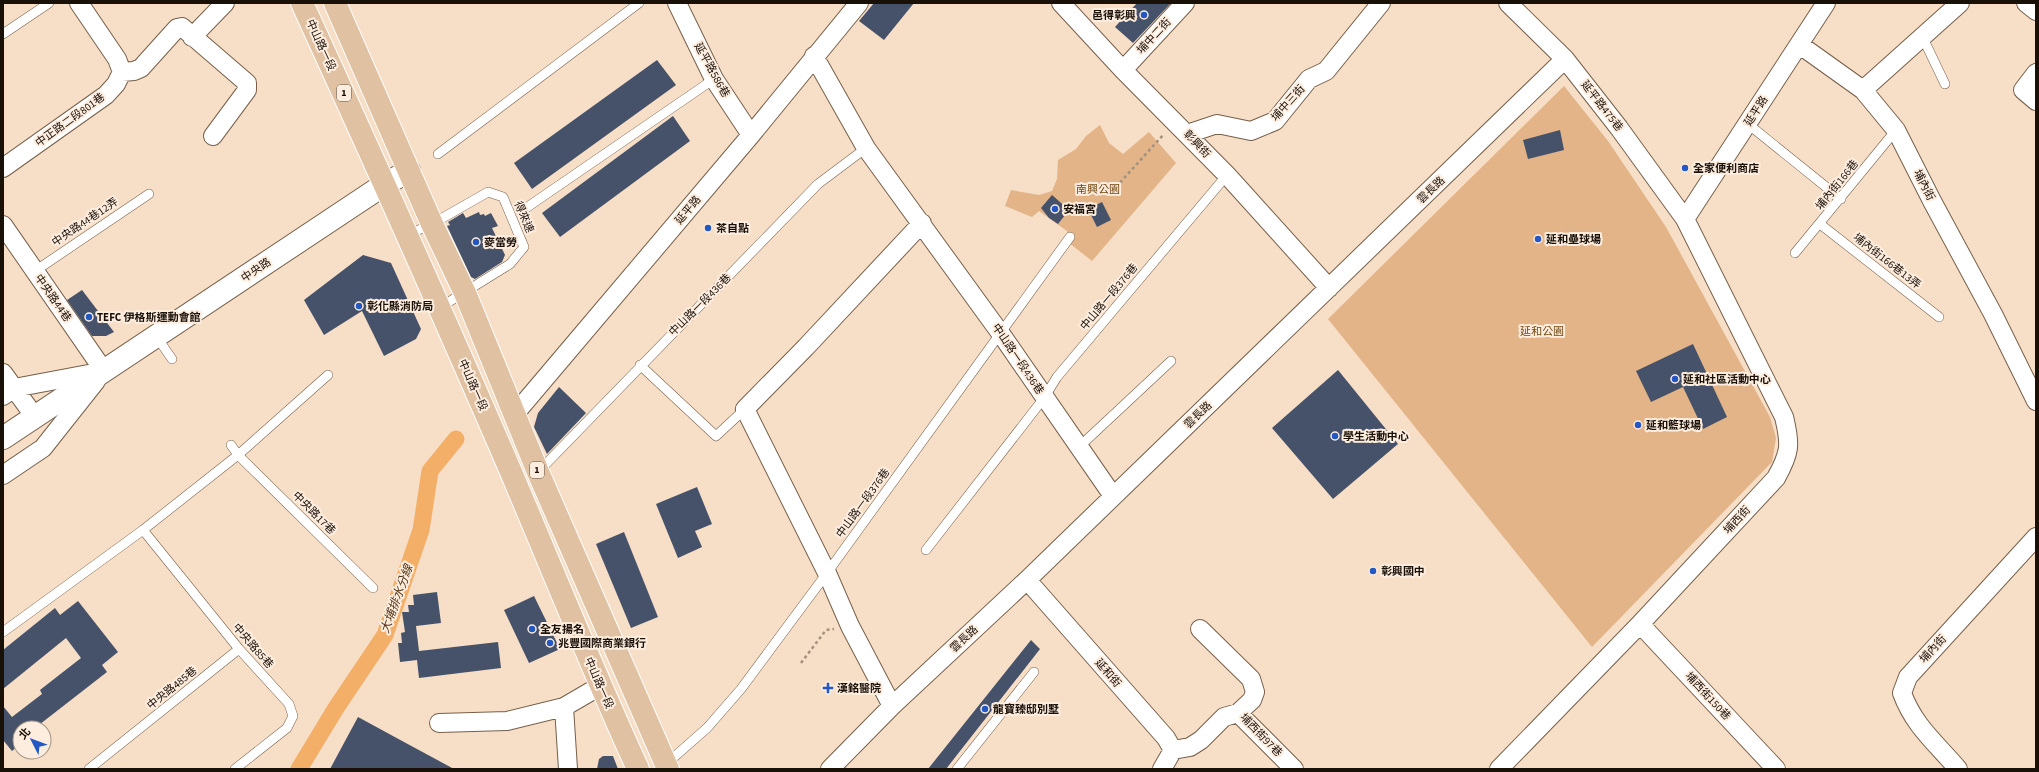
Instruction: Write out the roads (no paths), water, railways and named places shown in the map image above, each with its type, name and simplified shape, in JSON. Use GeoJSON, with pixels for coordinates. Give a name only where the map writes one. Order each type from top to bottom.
{"type":"FeatureCollection","features":[{"type":"Feature","properties":{"kind":"main road","name":"中山路一段"},"geometry":{"type":"LineString","coordinates":[[302,3],[385,184],[511,472],[600,686],[638,769]]}},
{"type":"Feature","properties":{"kind":"main road","name":"1"},"geometry":{"type":"LineString","coordinates":[[335,3],[432,224],[465,293],[514,415],[664,768]]}},
{"type":"Feature","properties":{"kind":"street"},"geometry":{"type":"LineString","coordinates":[[79,3],[117,59],[122,72],[134,71],[141,68],[177,28],[182,27],[247,83],[247,90],[213,136]]}},
{"type":"Feature","properties":{"kind":"street"},"geometry":{"type":"LineString","coordinates":[[192,36],[225,3]]}},
{"type":"Feature","properties":{"kind":"street","name":"延平路586巷"},"geometry":{"type":"LineString","coordinates":[[677,3],[714,79],[751,135]]}},
{"type":"Feature","properties":{"kind":"street","name":"延平路"},"geometry":{"type":"LineString","coordinates":[[514,415],[751,135],[814,56],[859,3]]}},
{"type":"Feature","properties":{"kind":"street","name":"彰興街"},"geometry":{"type":"LineString","coordinates":[[1061,3],[1123,70],[1227,175],[1329,288]]}},
{"type":"Feature","properties":{"kind":"street","name":"埔中二街"},"geometry":{"type":"LineString","coordinates":[[1123,70],[1186,3]]}},
{"type":"Feature","properties":{"kind":"street","name":"埔中三街"},"geometry":{"type":"LineString","coordinates":[[1181,128],[1217,124],[1251,131],[1275,121],[1309,79],[1326,72],[1381,3]]}},
{"type":"Feature","properties":{"kind":"street","name":"延平路475巷"},"geometry":{"type":"LineString","coordinates":[[1508,3],[1565,60],[1619,128],[1685,219]]}},
{"type":"Feature","properties":{"kind":"street","name":"延平路"},"geometry":{"type":"LineString","coordinates":[[1685,219],[1826,3]]}},
{"type":"Feature","properties":{"kind":"street"},"geometry":{"type":"LineString","coordinates":[[1863,90],[1960,3]]}},
{"type":"Feature","properties":{"kind":"street"},"geometry":{"type":"LineString","coordinates":[[2026,3],[2036,11]]}},
{"type":"Feature","properties":{"kind":"street","name":"埔內街"},"geometry":{"type":"LineString","coordinates":[[1800,45],[1863,90],[1896,130],[1932,202],[1993,314],[2036,401]]}},
{"type":"Feature","properties":{"kind":"street","name":"中山路一段436巷"},"geometry":{"type":"LineString","coordinates":[[814,56],[866,148],[922,223],[1001,334],[1113,496]]}},
{"type":"Feature","properties":{"kind":"street","name":"雲長路"},"geometry":{"type":"LineString","coordinates":[[830,769],[892,706],[1027,580],[1565,60]]}},
{"type":"Feature","properties":{"kind":"street","name":"中正路二段801巷"},"geometry":{"type":"LineString","coordinates":[[3,168],[106,95],[116,84],[122,72]]}},
{"type":"Feature","properties":{"kind":"street"},"geometry":{"type":"LineString","coordinates":[[2036,73],[2023,90],[2036,101]]}},
{"type":"Feature","properties":{"kind":"street","name":"中央路"},"geometry":{"type":"LineString","coordinates":[[6,436],[385,184],[409,171]]}},
{"type":"Feature","properties":{"kind":"street","name":"埔西街"},"geometry":{"type":"LineString","coordinates":[[1499,769],[1640,624],[1776,478],[1786,460],[1790,440],[1784,417],[1685,219]]}},
{"type":"Feature","properties":{"kind":"street"},"geometry":{"type":"LineString","coordinates":[[892,706],[850,626],[827,573],[745,409],[806,347],[922,223]]}},
{"type":"Feature","properties":{"kind":"street","name":"中央路44巷"},"geometry":{"type":"LineString","coordinates":[[3,226],[104,371]]}},
{"type":"Feature","properties":{"kind":"street","name":"中央路"},"geometry":{"type":"LineString","coordinates":[[9,392],[104,371]]}},
{"type":"Feature","properties":{"kind":"street","name":"中央路"},"geometry":{"type":"LineString","coordinates":[[3,475],[42,448],[104,371]]}},
{"type":"Feature","properties":{"kind":"street"},"geometry":{"type":"LineString","coordinates":[[3,373],[9,392],[35,417]]}},
{"type":"Feature","properties":{"kind":"street","name":"埔內街"},"geometry":{"type":"LineString","coordinates":[[1958,769],[1924,733],[1908,709],[1902,694],[1908,677],[2036,537]]}},
{"type":"Feature","properties":{"kind":"street","name":"延和街"},"geometry":{"type":"LineString","coordinates":[[1027,580],[1166,738],[1173,750]]}},
{"type":"Feature","properties":{"kind":"street","name":"埔西街150巷"},"geometry":{"type":"LineString","coordinates":[[1640,624],[1776,769]]}},
{"type":"Feature","properties":{"kind":"street","name":"埔西街97巷"},"geometry":{"type":"LineString","coordinates":[[1200,629],[1252,679],[1255,692],[1252,700],[1238,713],[1294,769]]}},
{"type":"Feature","properties":{"kind":"street"},"geometry":{"type":"LineString","coordinates":[[439,723],[507,721],[564,707],[600,686]]}},
{"type":"Feature","properties":{"kind":"street"},"geometry":{"type":"LineString","coordinates":[[564,707],[568,769]]}},
{"type":"Feature","properties":{"kind":"street"},"geometry":{"type":"LineString","coordinates":[[1162,769],[1173,750],[1190,747],[1201,740],[1224,717],[1238,713]]}},
{"type":"Feature","properties":{"kind":"lane"},"geometry":{"type":"LineString","coordinates":[[3,34],[48,3]]}},
{"type":"Feature","properties":{"kind":"lane"},"geometry":{"type":"LineString","coordinates":[[438,154],[639,3]]}},
{"type":"Feature","properties":{"kind":"lane"},"geometry":{"type":"LineString","coordinates":[[1922,36],[1945,84]]}},
{"type":"Feature","properties":{"kind":"lane"},"geometry":{"type":"LineString","coordinates":[[526,208],[714,79]]}},
{"type":"Feature","properties":{"kind":"lane"},"geometry":{"type":"LineString","coordinates":[[1748,124],[1841,199]]}},
{"type":"Feature","properties":{"kind":"lane","name":"埔內街166巷"},"geometry":{"type":"LineString","coordinates":[[1795,254],[1896,130]]}},
{"type":"Feature","properties":{"kind":"lane","name":"中山路一段436巷"},"geometry":{"type":"LineString","coordinates":[[538,472],[640,365],[818,184],[866,148]]}},
{"type":"Feature","properties":{"kind":"lane","name":"中山路一段376巷"},"geometry":{"type":"LineString","coordinates":[[926,550],[1044,398],[1057,377],[1227,175]]}},
{"type":"Feature","properties":{"kind":"lane","name":"得來速"},"geometry":{"type":"LineString","coordinates":[[407,235],[432,224],[488,192],[502,197],[524,248],[510,264],[439,308]]}},
{"type":"Feature","properties":{"kind":"lane","name":"中央路44巷12弄"},"geometry":{"type":"LineString","coordinates":[[34,271],[149,194]]}},
{"type":"Feature","properties":{"kind":"lane","name":"埔內街166巷13弄"},"geometry":{"type":"LineString","coordinates":[[1820,224],[1939,317]]}},
{"type":"Feature","properties":{"kind":"lane","name":"中山路一段376巷"},"geometry":{"type":"LineString","coordinates":[[664,768],[707,728],[736,694],[827,573],[1070,237]]}},
{"type":"Feature","properties":{"kind":"lane"},"geometry":{"type":"LineString","coordinates":[[156,336],[172,359]]}},
{"type":"Feature","properties":{"kind":"lane"},"geometry":{"type":"LineString","coordinates":[[1078,447],[1171,361]]}},
{"type":"Feature","properties":{"kind":"lane"},"geometry":{"type":"LineString","coordinates":[[640,365],[716,436],[745,409]]}},
{"type":"Feature","properties":{"kind":"lane"},"geometry":{"type":"LineString","coordinates":[[3,632],[143,530],[208,479],[238,455],[328,375]]}},
{"type":"Feature","properties":{"kind":"lane","name":"中央路17巷"},"geometry":{"type":"LineString","coordinates":[[231,445],[238,455],[373,588]]}},
{"type":"Feature","properties":{"kind":"lane","name":"中央路85巷"},"geometry":{"type":"LineString","coordinates":[[143,530],[239,649],[288,704],[294,716],[287,728],[235,769]]}},
{"type":"Feature","properties":{"kind":"lane","name":"中央路485巷"},"geometry":{"type":"LineString","coordinates":[[88,769],[239,649]]}},
{"type":"Feature","properties":{"kind":"lane"},"geometry":{"type":"LineString","coordinates":[[957,769],[1034,672]]}},
{"type":"Feature","properties":{"kind":"waterway","name":"大埔排水分線"},"geometry":{"type":"LineString","coordinates":[[299,769],[336,708],[385,635],[421,530],[430,471],[456,439]]}},
{"type":"Feature","properties":{"kind":"place","name":"邑得彰興"},"geometry":{"type":"Point","coordinates":[1144,15]}},
{"type":"Feature","properties":{"kind":"place","name":"全家便利商店"},"geometry":{"type":"Point","coordinates":[1685,168]}},
{"type":"Feature","properties":{"kind":"place","name":"安福宮"},"geometry":{"type":"Point","coordinates":[1055,209]}},
{"type":"Feature","properties":{"kind":"place","name":"茶自點"},"geometry":{"type":"Point","coordinates":[708,228]}},
{"type":"Feature","properties":{"kind":"place","name":"延和壘球場"},"geometry":{"type":"Point","coordinates":[1538,239]}},
{"type":"Feature","properties":{"kind":"place","name":"麥當勞"},"geometry":{"type":"Point","coordinates":[476,242]}},
{"type":"Feature","properties":{"kind":"place","name":"彰化縣消防局"},"geometry":{"type":"Point","coordinates":[359,306]}},
{"type":"Feature","properties":{"kind":"place","name":"TEFC 伊格斯運動會館"},"geometry":{"type":"Point","coordinates":[89,317]}},
{"type":"Feature","properties":{"kind":"place","name":"延和社區活動中心"},"geometry":{"type":"Point","coordinates":[1675,379]}},
{"type":"Feature","properties":{"kind":"place","name":"延和籃球場"},"geometry":{"type":"Point","coordinates":[1638,425]}},
{"type":"Feature","properties":{"kind":"place","name":"學生活動中心"},"geometry":{"type":"Point","coordinates":[1335,436]}},
{"type":"Feature","properties":{"kind":"place","name":"彰興國中"},"geometry":{"type":"Point","coordinates":[1373,571]}},
{"type":"Feature","properties":{"kind":"place","name":"全友揚名"},"geometry":{"type":"Point","coordinates":[532,629]}},
{"type":"Feature","properties":{"kind":"place","name":"兆豐國際商業銀行"},"geometry":{"type":"Point","coordinates":[550,643]}},
{"type":"Feature","properties":{"kind":"place","name":"漢銘醫院"},"geometry":{"type":"Point","coordinates":[828,688]}},
{"type":"Feature","properties":{"kind":"place","name":"龍寶臻邸別墅"},"geometry":{"type":"Point","coordinates":[985,709]}},
{"type":"Feature","properties":{"kind":"park label","name":"南興公園"},"geometry":{"type":"Point","coordinates":[1098,189]}},
{"type":"Feature","properties":{"kind":"park label","name":"延和公園"},"geometry":{"type":"Point","coordinates":[1542,331]}}]}
